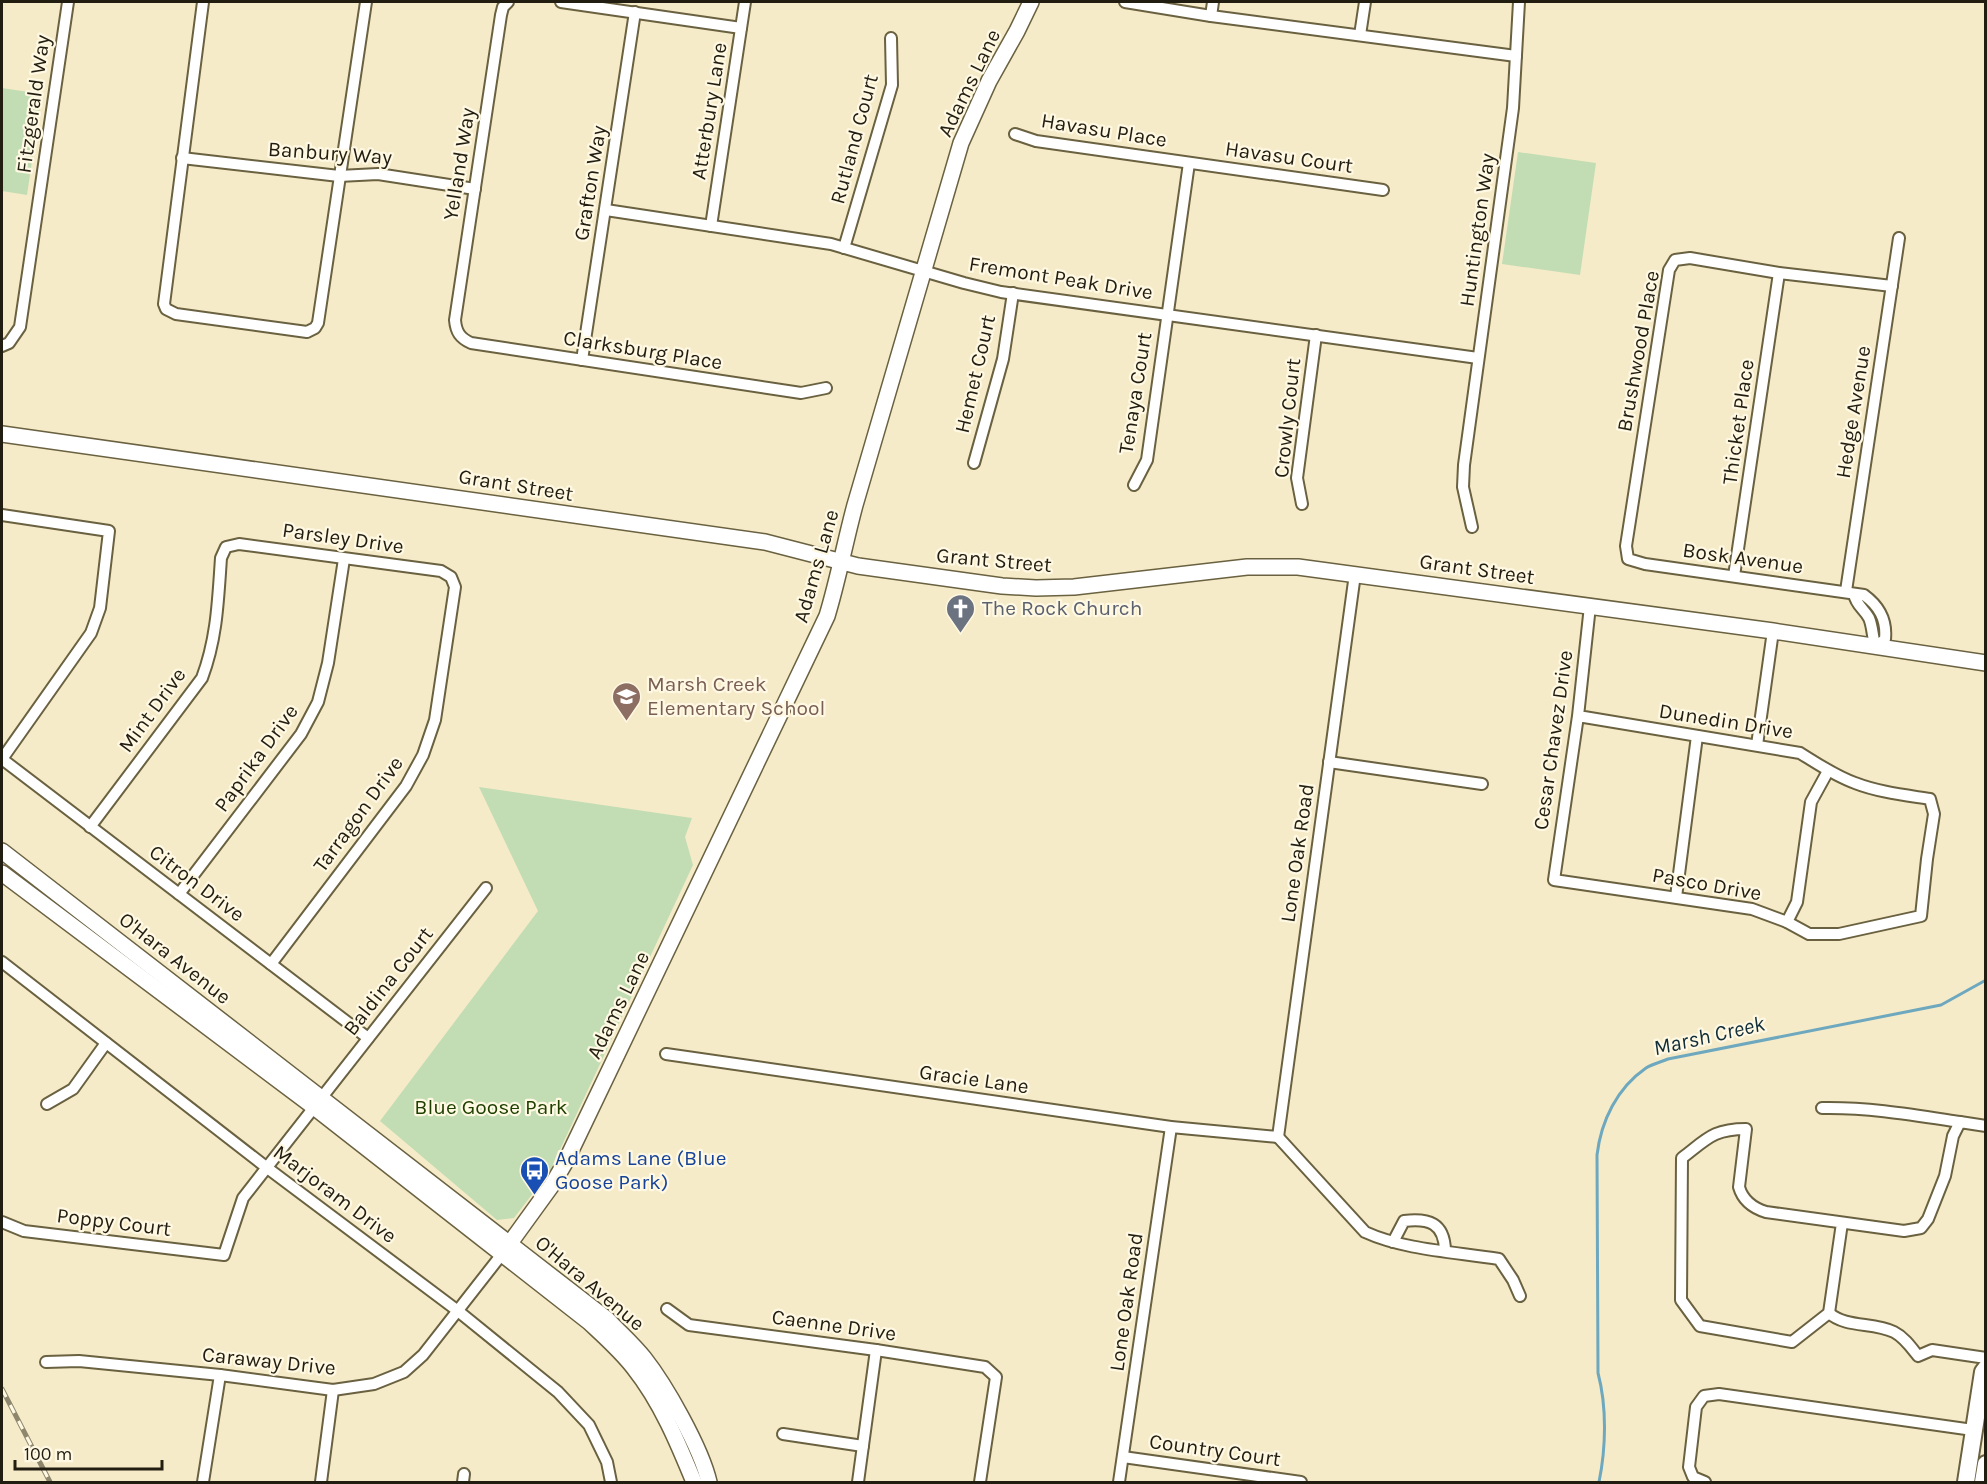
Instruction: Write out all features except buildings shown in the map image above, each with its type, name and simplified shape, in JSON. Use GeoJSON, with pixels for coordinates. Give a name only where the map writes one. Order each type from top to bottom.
{"type":"FeatureCollection","features":[{"type":"Feature","properties":{"kind":"main road"},"geometry":{"type":"LineString","coordinates":[[1966,1482],[1983,1372],[1986,1368]]}},
{"type":"Feature","properties":{"kind":"main road"},"geometry":{"type":"LineString","coordinates":[[1983,1482],[1986,1464]]}},
{"type":"Feature","properties":{"kind":"street","name":"Fitzgerald Way"},"geometry":{"type":"LineString","coordinates":[[2,346],[9,343],[20,327],[68,2]]}},
{"type":"Feature","properties":{"kind":"street"},"geometry":{"type":"LineString","coordinates":[[203,2],[164,304],[166,309],[177,314],[307,332],[318,323],[366,2]]}},
{"type":"Feature","properties":{"kind":"street","name":"Yelland Way"},"geometry":{"type":"LineString","coordinates":[[458,334],[455,320],[501,15],[503,7],[508,2]]}},
{"type":"Feature","properties":{"kind":"street"},"geometry":{"type":"LineString","coordinates":[[561,2],[741,28]]}},
{"type":"Feature","properties":{"kind":"street","name":"Atterbury Lane"},"geometry":{"type":"LineString","coordinates":[[711,226],[745,2]]}},
{"type":"Feature","properties":{"kind":"street","name":"Adams Lane"},"geometry":{"type":"LineString","coordinates":[[506,1249],[552,1185],[566,1161],[827,616],[855,505],[961,143],[970,120],[1031,2]]}},
{"type":"Feature","properties":{"kind":"street"},"geometry":{"type":"LineString","coordinates":[[1125,2],[1516,56]]}},
{"type":"Feature","properties":{"kind":"street"},"geometry":{"type":"LineString","coordinates":[[1211,15],[1213,2]]}},
{"type":"Feature","properties":{"kind":"street"},"geometry":{"type":"LineString","coordinates":[[1360,35],[1365,2]]}},
{"type":"Feature","properties":{"kind":"street","name":"Huntington Way"},"geometry":{"type":"LineString","coordinates":[[1472,526],[1463,487],[1464,465],[1513,108],[1519,2]]}},
{"type":"Feature","properties":{"kind":"street","name":"Grafton Way"},"geometry":{"type":"LineString","coordinates":[[582,360],[635,12]]}},
{"type":"Feature","properties":{"kind":"street","name":"Rutland Court"},"geometry":{"type":"LineString","coordinates":[[844,248],[892,85],[891,38]]}},
{"type":"Feature","properties":{"kind":"street","name":"Havasu Place"},"geometry":{"type":"LineString","coordinates":[[1015,134],[1036,141],[1189,163]]}},
{"type":"Feature","properties":{"kind":"street","name":"Banbury Way"},"geometry":{"type":"LineString","coordinates":[[182,158],[339,176],[378,174],[475,189]]}},
{"type":"Feature","properties":{"kind":"street","name":"Havasu Court"},"geometry":{"type":"LineString","coordinates":[[1189,163],[1383,190]]}},
{"type":"Feature","properties":{"kind":"street","name":"Tenaya Court"},"geometry":{"type":"LineString","coordinates":[[1134,485],[1147,460],[1189,163]]}},
{"type":"Feature","properties":{"kind":"street","name":"Fremont Peak Drive"},"geometry":{"type":"LineString","coordinates":[[606,210],[844,248],[964,283],[1013,293],[1478,358]]}},
{"type":"Feature","properties":{"kind":"street","name":"Hedge Avenue"},"geometry":{"type":"LineString","coordinates":[[1850,592],[1899,238]]}},
{"type":"Feature","properties":{"kind":"street","name":"Brushwood Place"},"geometry":{"type":"LineString","coordinates":[[1628,559],[1626,546],[1669,270],[1675,260],[1690,258],[1779,273],[1892,286]]}},
{"type":"Feature","properties":{"kind":"street","name":"Thicket Place"},"geometry":{"type":"LineString","coordinates":[[1734,576],[1779,273]]}},
{"type":"Feature","properties":{"kind":"street","name":"Hemet Court"},"geometry":{"type":"LineString","coordinates":[[974,463],[1003,358],[1013,293]]}},
{"type":"Feature","properties":{"kind":"street","name":"Clarksburg Place"},"geometry":{"type":"LineString","coordinates":[[458,334],[471,343],[801,393],[826,388]]}},
{"type":"Feature","properties":{"kind":"street","name":"Crowly Court"},"geometry":{"type":"LineString","coordinates":[[1302,504],[1297,478],[1316,335]]}},
{"type":"Feature","properties":{"kind":"street","name":"Grant Street"},"geometry":{"type":"LineString","coordinates":[[2,434],[765,542],[840,562],[1002,586],[1074,587],[1247,567],[1298,567],[1773,631],[1986,663]]}},
{"type":"Feature","properties":{"kind":"street"},"geometry":{"type":"LineString","coordinates":[[2,515],[108,531],[100,608],[91,633],[2,759]]}},
{"type":"Feature","properties":{"kind":"street","name":"Parsley Drive"},"geometry":{"type":"LineString","coordinates":[[239,544],[441,571]]}},
{"type":"Feature","properties":{"kind":"street","name":"Mint Drive"},"geometry":{"type":"LineString","coordinates":[[90,826],[202,678],[216,632],[221,558],[226,548],[239,544]]}},
{"type":"Feature","properties":{"kind":"street","name":"Paprika Drive"},"geometry":{"type":"LineString","coordinates":[[179,894],[301,734],[318,702],[328,663],[344,559]]}},
{"type":"Feature","properties":{"kind":"street","name":"Bosk Avenue"},"geometry":{"type":"LineString","coordinates":[[1628,559],[1645,564],[1850,592]]}},
{"type":"Feature","properties":{"kind":"street","name":"Tarragon Drive"},"geometry":{"type":"LineString","coordinates":[[271,964],[406,786],[423,755],[435,720],[455,587],[451,577],[441,571]]}},
{"type":"Feature","properties":{"kind":"street","name":"Lone Oak Road"},"geometry":{"type":"LineString","coordinates":[[1278,1137],[1355,574]]}},
{"type":"Feature","properties":{"kind":"street"},"geometry":{"type":"LineString","coordinates":[[1850,592],[1869,618],[1872,628],[1871,635],[1876,647]]}},
{"type":"Feature","properties":{"kind":"street","name":"Cesar Chavez Drive"},"geometry":{"type":"LineString","coordinates":[[1554,880],[1578,716],[1590,606]]}},
{"type":"Feature","properties":{"kind":"street"},"geometry":{"type":"LineString","coordinates":[[1757,745],[1773,631]]}},
{"type":"Feature","properties":{"kind":"street","name":"Dunedin Drive"},"geometry":{"type":"LineString","coordinates":[[1578,716],[1800,753],[1828,771],[1856,784],[1930,799],[1934,813],[1921,916]]}},
{"type":"Feature","properties":{"kind":"street"},"geometry":{"type":"LineString","coordinates":[[1676,897],[1697,736]]}},
{"type":"Feature","properties":{"kind":"street","name":"Citron Drive"},"geometry":{"type":"LineString","coordinates":[[2,759],[368,1038]]}},
{"type":"Feature","properties":{"kind":"street"},"geometry":{"type":"LineString","coordinates":[[1329,762],[1482,784]]}},
{"type":"Feature","properties":{"kind":"street"},"geometry":{"type":"LineString","coordinates":[[1787,922],[1797,902],[1811,802],[1828,771]]}},
{"type":"Feature","properties":{"kind":"street","name":"O'Hara Avenue"},"geometry":{"type":"LineString","coordinates":[[2,852],[506,1249],[608,1320],[644,1358],[670,1397],[698,1452],[709,1482]]}},
{"type":"Feature","properties":{"kind":"street","name":"O'Hara Avenue"},"geometry":{"type":"LineString","coordinates":[[2,873],[318,1103]]}},
{"type":"Feature","properties":{"kind":"street","name":"Pasco Drive"},"geometry":{"type":"LineString","coordinates":[[1554,880],[1752,909],[1787,922],[1809,934],[1839,934],[1921,916]]}},
{"type":"Feature","properties":{"kind":"street","name":"Baldina Court"},"geometry":{"type":"LineString","coordinates":[[224,1255],[243,1198],[486,888]]}},
{"type":"Feature","properties":{"kind":"street","name":"Marjoram Drive"},"geometry":{"type":"LineString","coordinates":[[2,962],[266,1167],[458,1311],[558,1392],[589,1425],[607,1462],[611,1482]]}},
{"type":"Feature","properties":{"kind":"street"},"geometry":{"type":"LineString","coordinates":[[47,1104],[73,1089],[106,1043]]}},
{"type":"Feature","properties":{"kind":"street","name":"Gracie Lane"},"geometry":{"type":"LineString","coordinates":[[666,1054],[1171,1127],[1278,1137]]}},
{"type":"Feature","properties":{"kind":"street"},"geometry":{"type":"LineString","coordinates":[[1822,1108],[1907,1114],[1986,1126]]}},
{"type":"Feature","properties":{"kind":"street"},"geometry":{"type":"LineString","coordinates":[[1842,1223],[1829,1313],[1792,1342],[1700,1326],[1681,1300],[1682,1158],[1715,1132],[1746,1129],[1739,1187],[1741,1194],[1754,1208],[1766,1212],[1898,1231],[1921,1228],[1928,1219],[1945,1176],[1953,1136],[1960,1122]]}},
{"type":"Feature","properties":{"kind":"street","name":"Lone Oak Road"},"geometry":{"type":"LineString","coordinates":[[1119,1482],[1171,1127]]}},
{"type":"Feature","properties":{"kind":"street"},"geometry":{"type":"LineString","coordinates":[[1278,1137],[1365,1232],[1393,1242],[1499,1259],[1514,1280],[1520,1296]]}},
{"type":"Feature","properties":{"kind":"street"},"geometry":{"type":"LineString","coordinates":[[1393,1242],[1404,1221],[1420,1219],[1432,1221],[1445,1237],[1445,1251]]}},
{"type":"Feature","properties":{"kind":"street","name":"Poppy Court"},"geometry":{"type":"LineString","coordinates":[[2,1222],[24,1231],[224,1255]]}},
{"type":"Feature","properties":{"kind":"street","name":"O'Hara Avenue"},"geometry":{"type":"LineString","coordinates":[[506,1249],[617,1348],[635,1369],[674,1433],[694,1482]]}},
{"type":"Feature","properties":{"kind":"street","name":"Caraway Drive"},"geometry":{"type":"LineString","coordinates":[[46,1362],[79,1361],[220,1375],[333,1390],[374,1384],[404,1372],[423,1355],[506,1249]]}},
{"type":"Feature","properties":{"kind":"street","name":"Caenne Drive"},"geometry":{"type":"LineString","coordinates":[[667,1309],[689,1325],[985,1367],[996,1377],[980,1482]]}},
{"type":"Feature","properties":{"kind":"street"},"geometry":{"type":"LineString","coordinates":[[1829,1313],[1837,1320],[1895,1332],[1918,1356],[1932,1350],[1986,1358]]}},
{"type":"Feature","properties":{"kind":"street"},"geometry":{"type":"LineString","coordinates":[[858,1482],[876,1350]]}},
{"type":"Feature","properties":{"kind":"street"},"geometry":{"type":"LineString","coordinates":[[203,1482],[220,1375]]}},
{"type":"Feature","properties":{"kind":"street"},"geometry":{"type":"LineString","coordinates":[[321,1482],[333,1390]]}},
{"type":"Feature","properties":{"kind":"street"},"geometry":{"type":"LineString","coordinates":[[1705,1482],[1693,1477],[1689,1467],[1696,1407],[1704,1396],[1719,1394],[1973,1430]]}},
{"type":"Feature","properties":{"kind":"street"},"geometry":{"type":"LineString","coordinates":[[783,1434],[863,1446]]}},
{"type":"Feature","properties":{"kind":"street","name":"Country Court"},"geometry":{"type":"LineString","coordinates":[[1123,1457],[1301,1482]]}},
{"type":"Feature","properties":{"kind":"green space"},"geometry":{"type":"Polygon","coordinates":[[[2,88],[42,94],[27,195],[2,191],[2,88]]]}},
{"type":"Feature","properties":{"kind":"green space"},"geometry":{"type":"Polygon","coordinates":[[[1518,152],[1596,163],[1580,275],[1502,264],[1518,152]]]}},
{"type":"Feature","properties":{"kind":"green space","name":"Blue Goose Park"},"geometry":{"type":"Polygon","coordinates":[[[479,787],[692,818],[685,837],[693,865],[550,1171],[514,1218],[497,1220],[380,1121],[538,911],[479,787]]]}},
{"type":"Feature","properties":{"kind":"waterway","name":"Marsh Creek"},"geometry":{"type":"LineString","coordinates":[[1599,1482],[1604,1428],[1603,1400],[1598,1373],[1597,1155],[1602,1130],[1619,1095],[1646,1068],[1668,1059],[1941,1005],[1986,980]]}},
{"type":"Feature","properties":{"kind":"railway"},"geometry":{"type":"LineString","coordinates":[[2,1389],[50,1482]]}},
{"type":"Feature","properties":{"kind":"place","name":"The Rock Church"},"geometry":{"type":"Point","coordinates":[961,634]}},
{"type":"Feature","properties":{"kind":"place","name":"Marsh Creek Elementary School"},"geometry":{"type":"Point","coordinates":[626,722]}},
{"type":"Feature","properties":{"kind":"place","name":"Adams Lane (Blue Goose Park)"},"geometry":{"type":"Point","coordinates":[534,1196]}}]}
